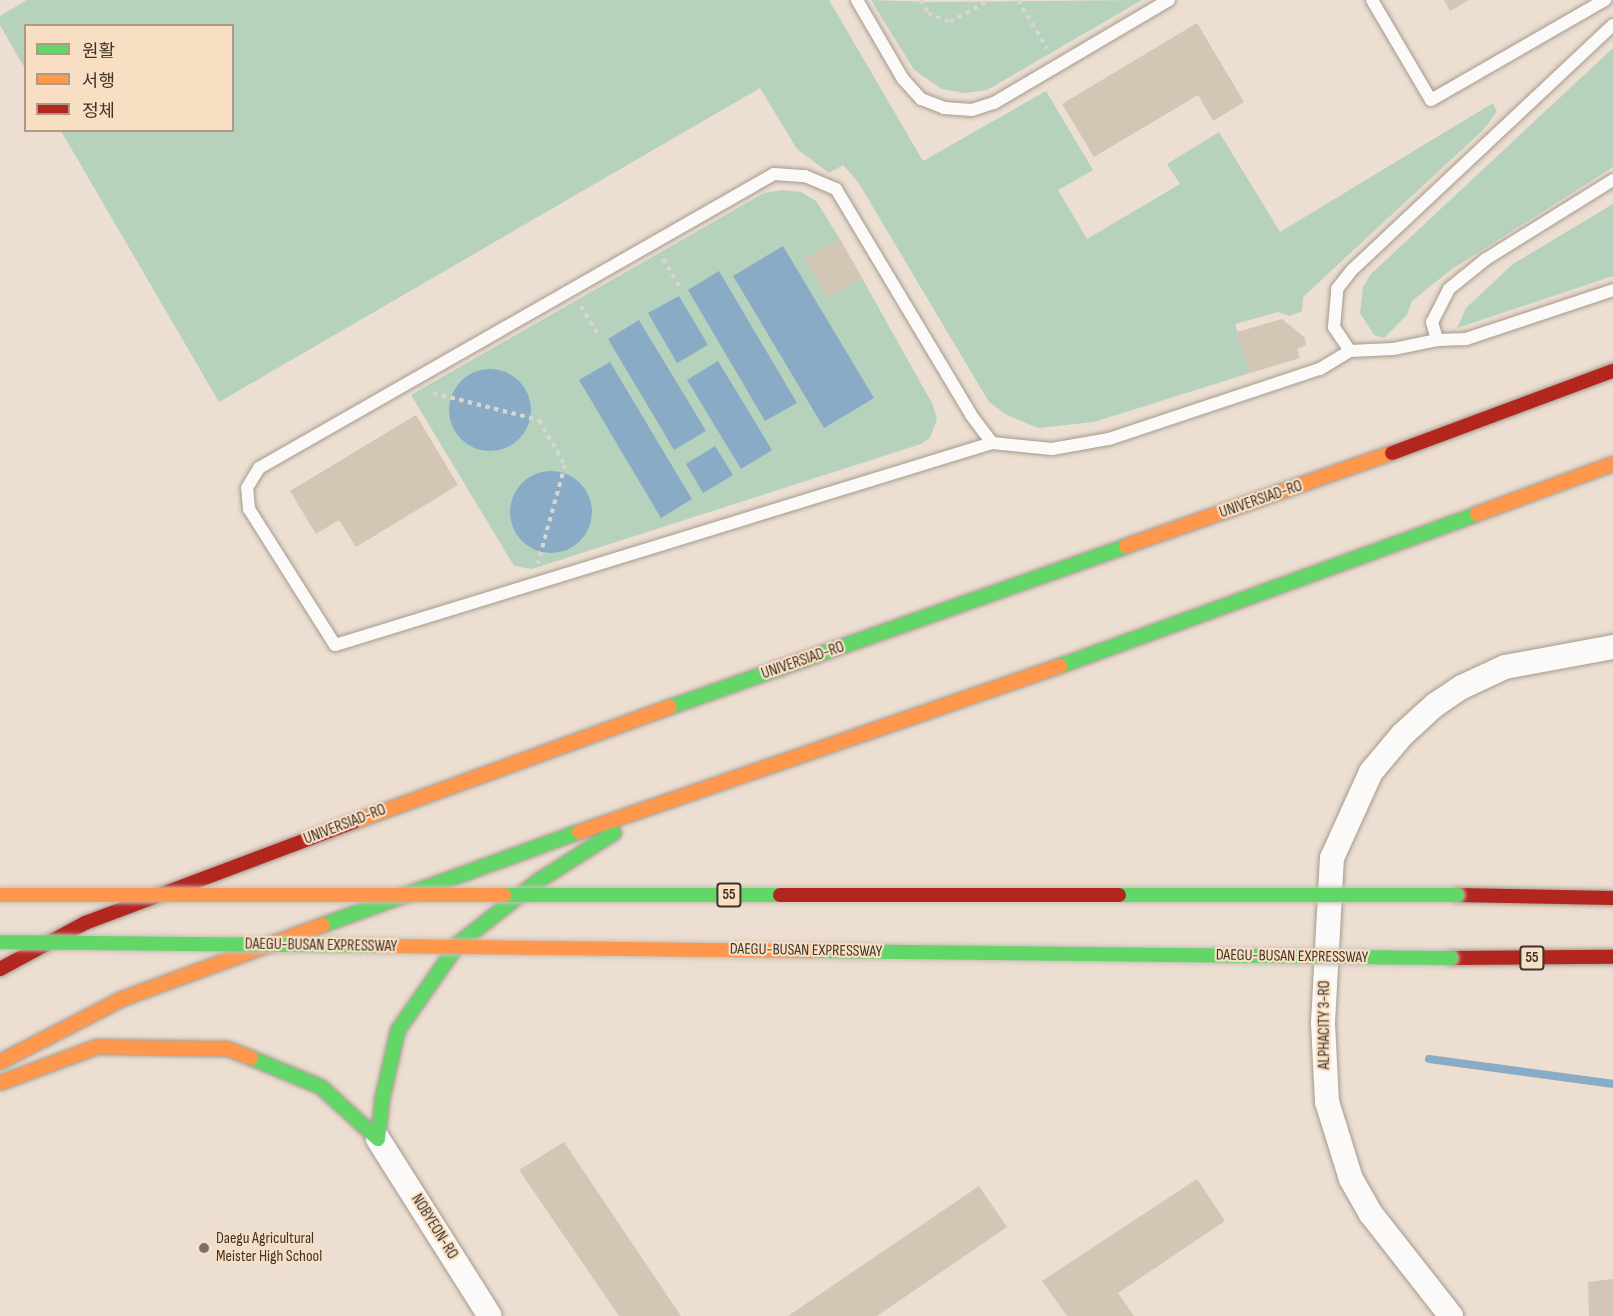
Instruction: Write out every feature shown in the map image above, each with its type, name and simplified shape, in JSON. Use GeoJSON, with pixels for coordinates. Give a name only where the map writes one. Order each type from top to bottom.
{"type":"FeatureCollection","features":[{"type":"Feature","properties":{"kind":"main road","name":"UNIVERSIAD-RO"},"geometry":{"type":"LineString","coordinates":[[0,969],[84,923],[541,752],[1543,400],[1613,371]]}},
{"type":"Feature","properties":{"kind":"main road"},"geometry":{"type":"LineString","coordinates":[[0,1062],[122,999],[663,803],[1073,662],[1613,464]]}},
{"type":"Feature","properties":{"kind":"main road"},"geometry":{"type":"LineString","coordinates":[[378,1139],[382,1100],[398,1030],[459,944],[538,881],[663,803]]}},
{"type":"Feature","properties":{"kind":"main road","name":"55"},"geometry":{"type":"LineString","coordinates":[[0,895],[1613,898]]}},
{"type":"Feature","properties":{"kind":"main road","name":"DAEGU-BUSAN EXPRESSWAY"},"geometry":{"type":"LineString","coordinates":[[0,942],[1451,958],[1613,957]]}},
{"type":"Feature","properties":{"kind":"main road"},"geometry":{"type":"LineString","coordinates":[[0,1083],[98,1047],[228,1049],[321,1087],[378,1139]]}},
{"type":"Feature","properties":{"kind":"street","name":"ALPHACITY 3-RO"},"geometry":{"type":"LineString","coordinates":[[1452,1316],[1371,1214],[1351,1179],[1327,1102],[1323,1023],[1332,858],[1371,772],[1402,735],[1435,705],[1462,687],[1505,667],[1613,647]]}},
{"type":"Feature","properties":{"kind":"street","name":"NOBYEON-RO"},"geometry":{"type":"LineString","coordinates":[[378,1139],[490,1316]]}},
{"type":"Feature","properties":{"kind":"lane"},"geometry":{"type":"LineString","coordinates":[[857,0],[903,79],[921,99],[944,108],[972,110],[994,103],[1169,0]]}},
{"type":"Feature","properties":{"kind":"lane"},"geometry":{"type":"LineString","coordinates":[[1372,0],[1431,100],[1605,0]]}},
{"type":"Feature","properties":{"kind":"lane"},"geometry":{"type":"LineString","coordinates":[[1350,351],[1334,327],[1337,289],[1352,270],[1613,25]]}},
{"type":"Feature","properties":{"kind":"lane"},"geometry":{"type":"LineString","coordinates":[[992,443],[971,415],[836,189],[805,176],[774,174],[259,468],[247,488],[249,509],[335,645],[992,443],[1052,449],[1109,439],[1320,369],[1350,351],[1393,349],[1437,340],[1466,339],[1613,290]]}},
{"type":"Feature","properties":{"kind":"lane"},"geometry":{"type":"LineString","coordinates":[[1437,340],[1432,322],[1449,289],[1486,259],[1613,180]]}},
{"type":"Feature","properties":{"kind":"path"},"geometry":{"type":"LineString","coordinates":[[921,0],[928,14],[950,22],[989,0]]}},
{"type":"Feature","properties":{"kind":"path"},"geometry":{"type":"LineString","coordinates":[[1018,0],[1057,66]]}},
{"type":"Feature","properties":{"kind":"path"},"geometry":{"type":"LineString","coordinates":[[654,243],[679,286]]}},
{"type":"Feature","properties":{"kind":"path"},"geometry":{"type":"LineString","coordinates":[[572,290],[599,336]]}},
{"type":"Feature","properties":{"kind":"path"},"geometry":{"type":"LineString","coordinates":[[451,398],[539,420],[565,465],[541,551]]}},
{"type":"Feature","properties":{"kind":"green space"},"geometry":{"type":"Polygon","coordinates":[[[27,0],[829,0],[923,161],[1046,91],[1093,170],[1058,190],[1087,239],[1180,184],[1167,164],[1219,132],[1280,232],[1493,103],[1497,112],[1483,130],[1303,297],[1302,311],[1290,316],[1278,312],[1235,324],[1250,373],[1094,422],[1038,428],[1005,414],[989,402],[858,182],[843,165],[829,173],[797,149],[760,88],[219,402],[62,132],[234,132],[234,24],[24,24],[24,67],[0,25],[0,16],[27,0]]]}},
{"type":"Feature","properties":{"kind":"green space"},"geometry":{"type":"Polygon","coordinates":[[[871,0],[933,2],[1142,0],[987,90],[964,93],[942,89],[914,70],[871,0]]]}},
{"type":"Feature","properties":{"kind":"green space"},"geometry":{"type":"Polygon","coordinates":[[[1613,48],[1613,167],[1452,269],[1412,301],[1407,315],[1384,338],[1374,335],[1360,313],[1363,287],[1371,274],[1613,48]]]}},
{"type":"Feature","properties":{"kind":"green space"},"geometry":{"type":"Polygon","coordinates":[[[782,190],[801,192],[816,201],[840,239],[806,258],[828,297],[862,278],[933,405],[937,419],[930,438],[921,444],[532,569],[514,566],[411,395],[764,193],[782,190]]]}},
{"type":"Feature","properties":{"kind":"green space"},"geometry":{"type":"Polygon","coordinates":[[[1613,204],[1613,276],[1457,328],[1466,308],[1513,264],[1613,204]]]}},
{"type":"Feature","properties":{"kind":"water"},"geometry":{"type":"Polygon","coordinates":[[[783,246],[874,398],[824,428],[733,276],[783,246]]]}},
{"type":"Feature","properties":{"kind":"water"},"geometry":{"type":"Polygon","coordinates":[[[719,271],[797,403],[765,421],[688,290],[719,271]]]}},
{"type":"Feature","properties":{"kind":"water"},"geometry":{"type":"Polygon","coordinates":[[[679,296],[708,345],[677,363],[648,313],[679,296]]]}},
{"type":"Feature","properties":{"kind":"water"},"geometry":{"type":"Polygon","coordinates":[[[639,320],[706,431],[674,450],[608,339],[639,320]]]}},
{"type":"Feature","properties":{"kind":"water"},"geometry":{"type":"Polygon","coordinates":[[[718,361],[772,450],[741,469],[687,380],[718,361]]]}},
{"type":"Feature","properties":{"kind":"water"},"geometry":{"type":"Polygon","coordinates":[[[610,362],[692,499],[661,518],[579,380],[610,362]]]}},
{"type":"Feature","properties":{"kind":"water"},"geometry":{"type":"Polygon","coordinates":[[[482,369],[498,369],[513,376],[524,387],[531,402],[528,426],[519,439],[498,451],[482,451],[467,444],[456,433],[449,418],[449,402],[456,387],[467,376],[482,369]]]}},
{"type":"Feature","properties":{"kind":"water"},"geometry":{"type":"Polygon","coordinates":[[[715,446],[733,475],[703,493],[686,464],[715,446]]]}},
{"type":"Feature","properties":{"kind":"water"},"geometry":{"type":"Polygon","coordinates":[[[551,471],[567,474],[580,483],[589,496],[592,512],[589,528],[580,541],[567,550],[551,553],[535,550],[522,541],[513,528],[510,512],[513,496],[522,483],[535,474],[551,471]]]}},
{"type":"Feature","properties":{"kind":"building"},"geometry":{"type":"Polygon","coordinates":[[[1444,0],[1469,0],[1450,11],[1444,0]]]}},
{"type":"Feature","properties":{"kind":"building"},"geometry":{"type":"Polygon","coordinates":[[[1197,23],[1244,102],[1213,121],[1198,95],[1094,157],[1062,104],[1197,23]]]}},
{"type":"Feature","properties":{"kind":"building"},"geometry":{"type":"Polygon","coordinates":[[[840,239],[862,278],[828,297],[805,258],[840,239]]]}},
{"type":"Feature","properties":{"kind":"building"},"geometry":{"type":"Polygon","coordinates":[[[1282,319],[1305,338],[1306,345],[1297,349],[1300,358],[1250,373],[1237,332],[1282,319]]]}},
{"type":"Feature","properties":{"kind":"building"},"geometry":{"type":"Polygon","coordinates":[[[416,415],[458,485],[356,547],[339,520],[316,534],[290,491],[416,415]]]}},
{"type":"Feature","properties":{"kind":"building"},"geometry":{"type":"Polygon","coordinates":[[[564,1142],[681,1316],[619,1316],[519,1170],[564,1142]]]}},
{"type":"Feature","properties":{"kind":"building"},"geometry":{"type":"Polygon","coordinates":[[[1197,1179],[1225,1221],[1118,1293],[1134,1316],[1067,1316],[1042,1281],[1197,1179]]]}},
{"type":"Feature","properties":{"kind":"building"},"geometry":{"type":"Polygon","coordinates":[[[979,1186],[1007,1227],[877,1316],[788,1316],[979,1186]]]}},
{"type":"Feature","properties":{"kind":"building"},"geometry":{"type":"Polygon","coordinates":[[[1613,1279],[1613,1316],[1589,1316],[1588,1282],[1613,1279]]]}},
{"type":"Feature","properties":{"kind":"waterway"},"geometry":{"type":"LineString","coordinates":[[1429,1059],[1613,1084]]}},
{"type":"Feature","properties":{"kind":"traffic: fast"},"geometry":{"type":"LineString","coordinates":[[1060,666],[1477,514]]}},
{"type":"Feature","properties":{"kind":"traffic: fast"},"geometry":{"type":"LineString","coordinates":[[670,707],[1126,546]]}},
{"type":"Feature","properties":{"kind":"traffic: fast"},"geometry":{"type":"LineString","coordinates":[[323,925],[579,832]]}},
{"type":"Feature","properties":{"kind":"traffic: fast"},"geometry":{"type":"LineString","coordinates":[[251,1058],[321,1087],[378,1139],[382,1100],[398,1030],[459,943],[538,881],[614,833]]}},
{"type":"Feature","properties":{"kind":"traffic: fast"},"geometry":{"type":"LineString","coordinates":[[504,895],[780,895]]}},
{"type":"Feature","properties":{"kind":"traffic: fast"},"geometry":{"type":"LineString","coordinates":[[1119,895],[1457,895]]}},
{"type":"Feature","properties":{"kind":"traffic: fast"},"geometry":{"type":"LineString","coordinates":[[0,942],[380,946]]}},
{"type":"Feature","properties":{"kind":"traffic: fast"},"geometry":{"type":"LineString","coordinates":[[812,951],[1451,958]]}},
{"type":"Feature","properties":{"kind":"traffic: slow"},"geometry":{"type":"LineString","coordinates":[[1126,546],[1392,453]]}},
{"type":"Feature","properties":{"kind":"traffic: slow"},"geometry":{"type":"LineString","coordinates":[[1477,514],[1613,464]]}},
{"type":"Feature","properties":{"kind":"traffic: slow"},"geometry":{"type":"LineString","coordinates":[[579,832],[1060,666]]}},
{"type":"Feature","properties":{"kind":"traffic: slow"},"geometry":{"type":"LineString","coordinates":[[354,822],[670,707]]}},
{"type":"Feature","properties":{"kind":"traffic: slow"},"geometry":{"type":"LineString","coordinates":[[0,895],[504,895]]}},
{"type":"Feature","properties":{"kind":"traffic: slow"},"geometry":{"type":"LineString","coordinates":[[0,1062],[122,999],[323,925]]}},
{"type":"Feature","properties":{"kind":"traffic: slow"},"geometry":{"type":"LineString","coordinates":[[380,946],[812,951]]}},
{"type":"Feature","properties":{"kind":"traffic: slow"},"geometry":{"type":"LineString","coordinates":[[0,1083],[97,1047],[228,1049],[251,1058]]}},
{"type":"Feature","properties":{"kind":"traffic: jam"},"geometry":{"type":"LineString","coordinates":[[1392,453],[1613,371]]}},
{"type":"Feature","properties":{"kind":"traffic: jam"},"geometry":{"type":"LineString","coordinates":[[0,969],[85,923],[354,822]]}},
{"type":"Feature","properties":{"kind":"traffic: jam"},"geometry":{"type":"LineString","coordinates":[[780,895],[1119,895]]}},
{"type":"Feature","properties":{"kind":"traffic: jam"},"geometry":{"type":"LineString","coordinates":[[1457,895],[1613,898]]}},
{"type":"Feature","properties":{"kind":"traffic: jam"},"geometry":{"type":"LineString","coordinates":[[1451,958],[1613,957]]}},
{"type":"Feature","properties":{"kind":"place","name":"Daegu Agricultural Meister High School"},"geometry":{"type":"Point","coordinates":[204,1248]}}]}
